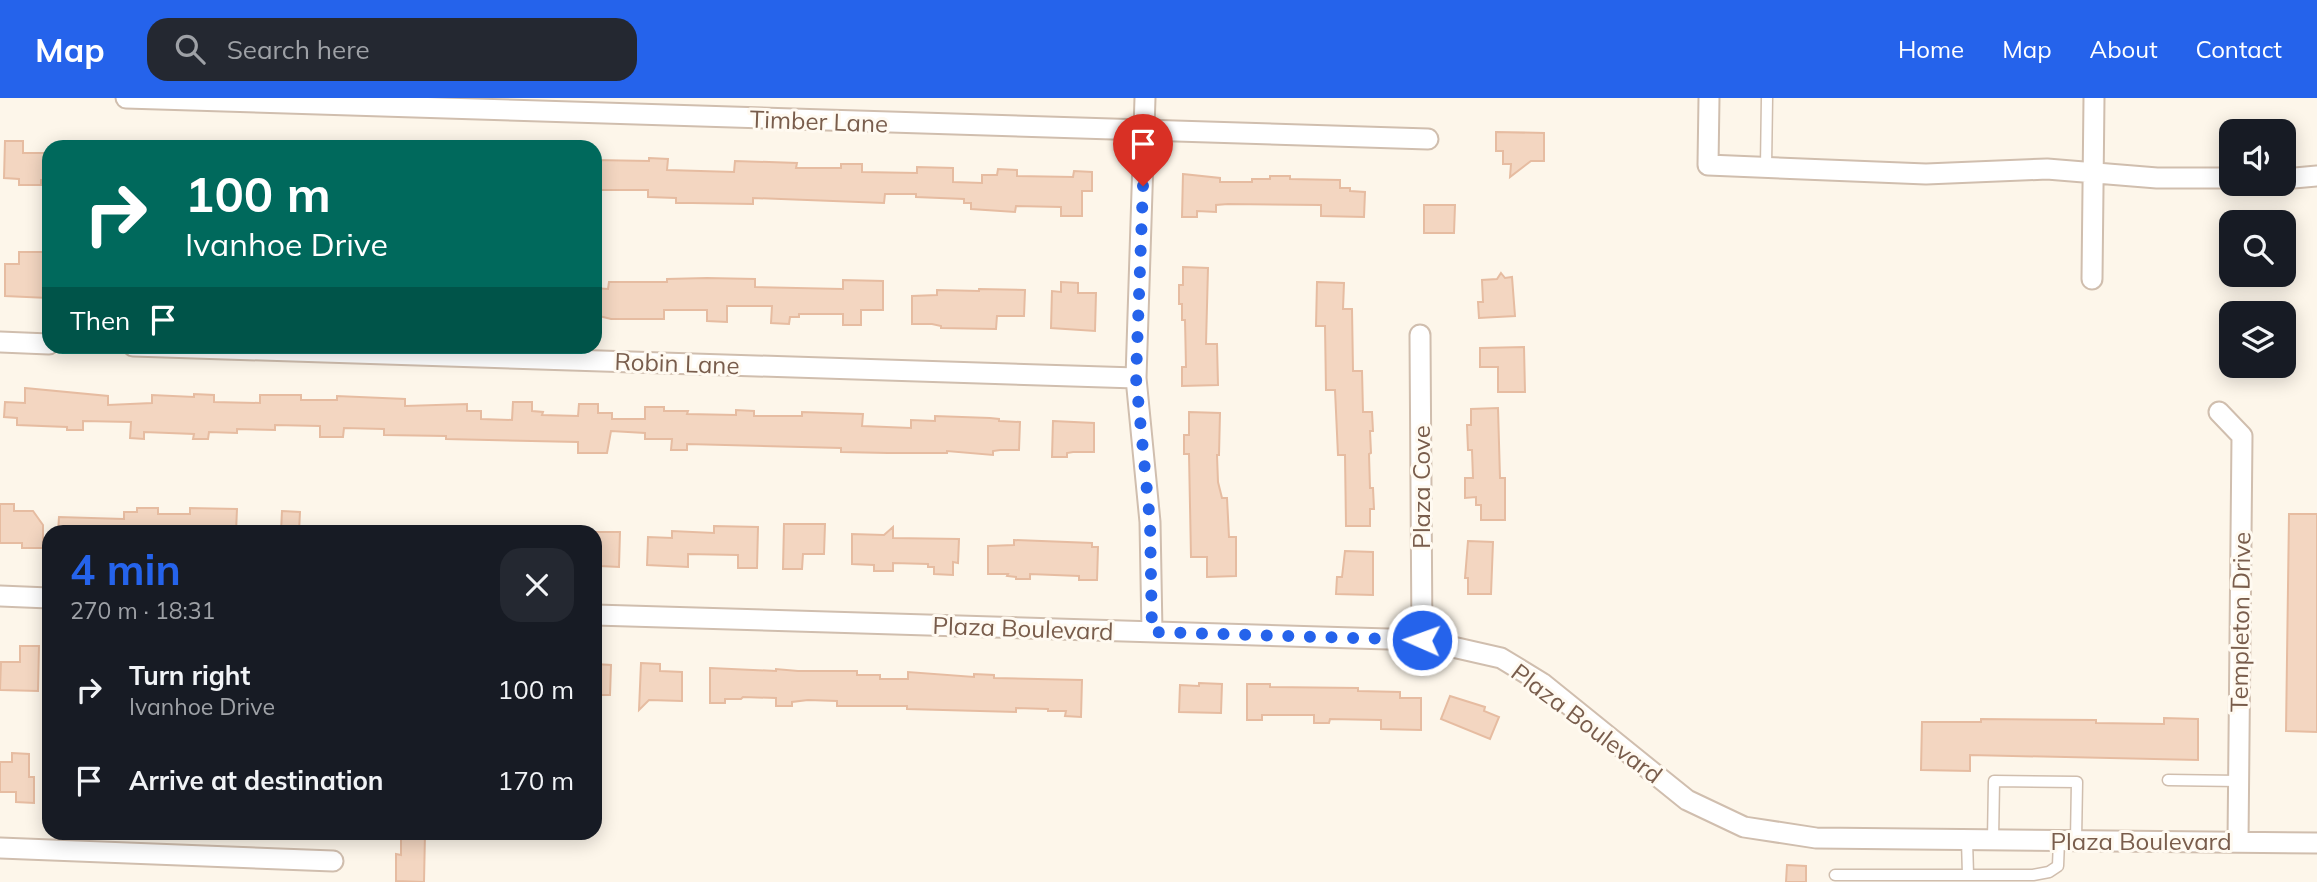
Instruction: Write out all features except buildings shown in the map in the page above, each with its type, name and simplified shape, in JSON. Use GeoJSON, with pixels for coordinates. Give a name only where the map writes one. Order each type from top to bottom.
{"type":"FeatureCollection","features":[{"type":"Feature","properties":{"kind":"street","name":"Timber Lane"},"geometry":{"type":"LineString","coordinates":[[126,98],[1428,139]]}},
{"type":"Feature","properties":{"kind":"street"},"geometry":{"type":"LineString","coordinates":[[1145,98],[1136,378],[1150,522],[1152,632]]}},
{"type":"Feature","properties":{"kind":"street"},"geometry":{"type":"LineString","coordinates":[[1709,98],[1708,165],[1926,174],[2047,169],[2157,178],[2219,178]]}},
{"type":"Feature","properties":{"kind":"street"},"geometry":{"type":"LineString","coordinates":[[2092,279],[2094,98]]}},
{"type":"Feature","properties":{"kind":"street"},"geometry":{"type":"LineString","coordinates":[[2296,178],[2317,176]]}},
{"type":"Feature","properties":{"kind":"street","name":"Plaza Cove"},"geometry":{"type":"LineString","coordinates":[[1420,335],[1422,640]]}},
{"type":"Feature","properties":{"kind":"street"},"geometry":{"type":"LineString","coordinates":[[0,342],[42,344]]}},
{"type":"Feature","properties":{"kind":"street","name":"Robin Lane"},"geometry":{"type":"LineString","coordinates":[[384,354],[1136,378]]}},
{"type":"Feature","properties":{"kind":"street","name":"Templeton Drive"},"geometry":{"type":"LineString","coordinates":[[2219,412],[2242,436],[2238,842]]}},
{"type":"Feature","properties":{"kind":"street"},"geometry":{"type":"LineString","coordinates":[[0,596],[42,598]]}},
{"type":"Feature","properties":{"kind":"street","name":"Plaza Boulevard"},"geometry":{"type":"LineString","coordinates":[[602,615],[1422,640],[1501,658],[1542,683],[1686,800],[1744,827],[1816,838],[2317,843]]}},
{"type":"Feature","properties":{"kind":"street"},"geometry":{"type":"LineString","coordinates":[[0,848],[333,861]]}},
{"type":"Feature","properties":{"kind":"lane"},"geometry":{"type":"LineString","coordinates":[[1766,167],[1767,98]]}},
{"type":"Feature","properties":{"kind":"lane"},"geometry":{"type":"LineString","coordinates":[[2168,780],[2239,781]]}},
{"type":"Feature","properties":{"kind":"lane"},"geometry":{"type":"LineString","coordinates":[[1835,875],[2033,875],[2049,872],[2058,866],[2068,840],[2077,782],[1994,781],[1993,840]]}},
{"type":"Feature","properties":{"kind":"lane"},"geometry":{"type":"LineString","coordinates":[[1968,840],[1968,875]]}},
{"type":"Feature","properties":{"kind":"route"},"geometry":{"type":"LineString","coordinates":[[1143,186],[1136,378],[1150,522],[1152,632],[1422,640]]}}]}
